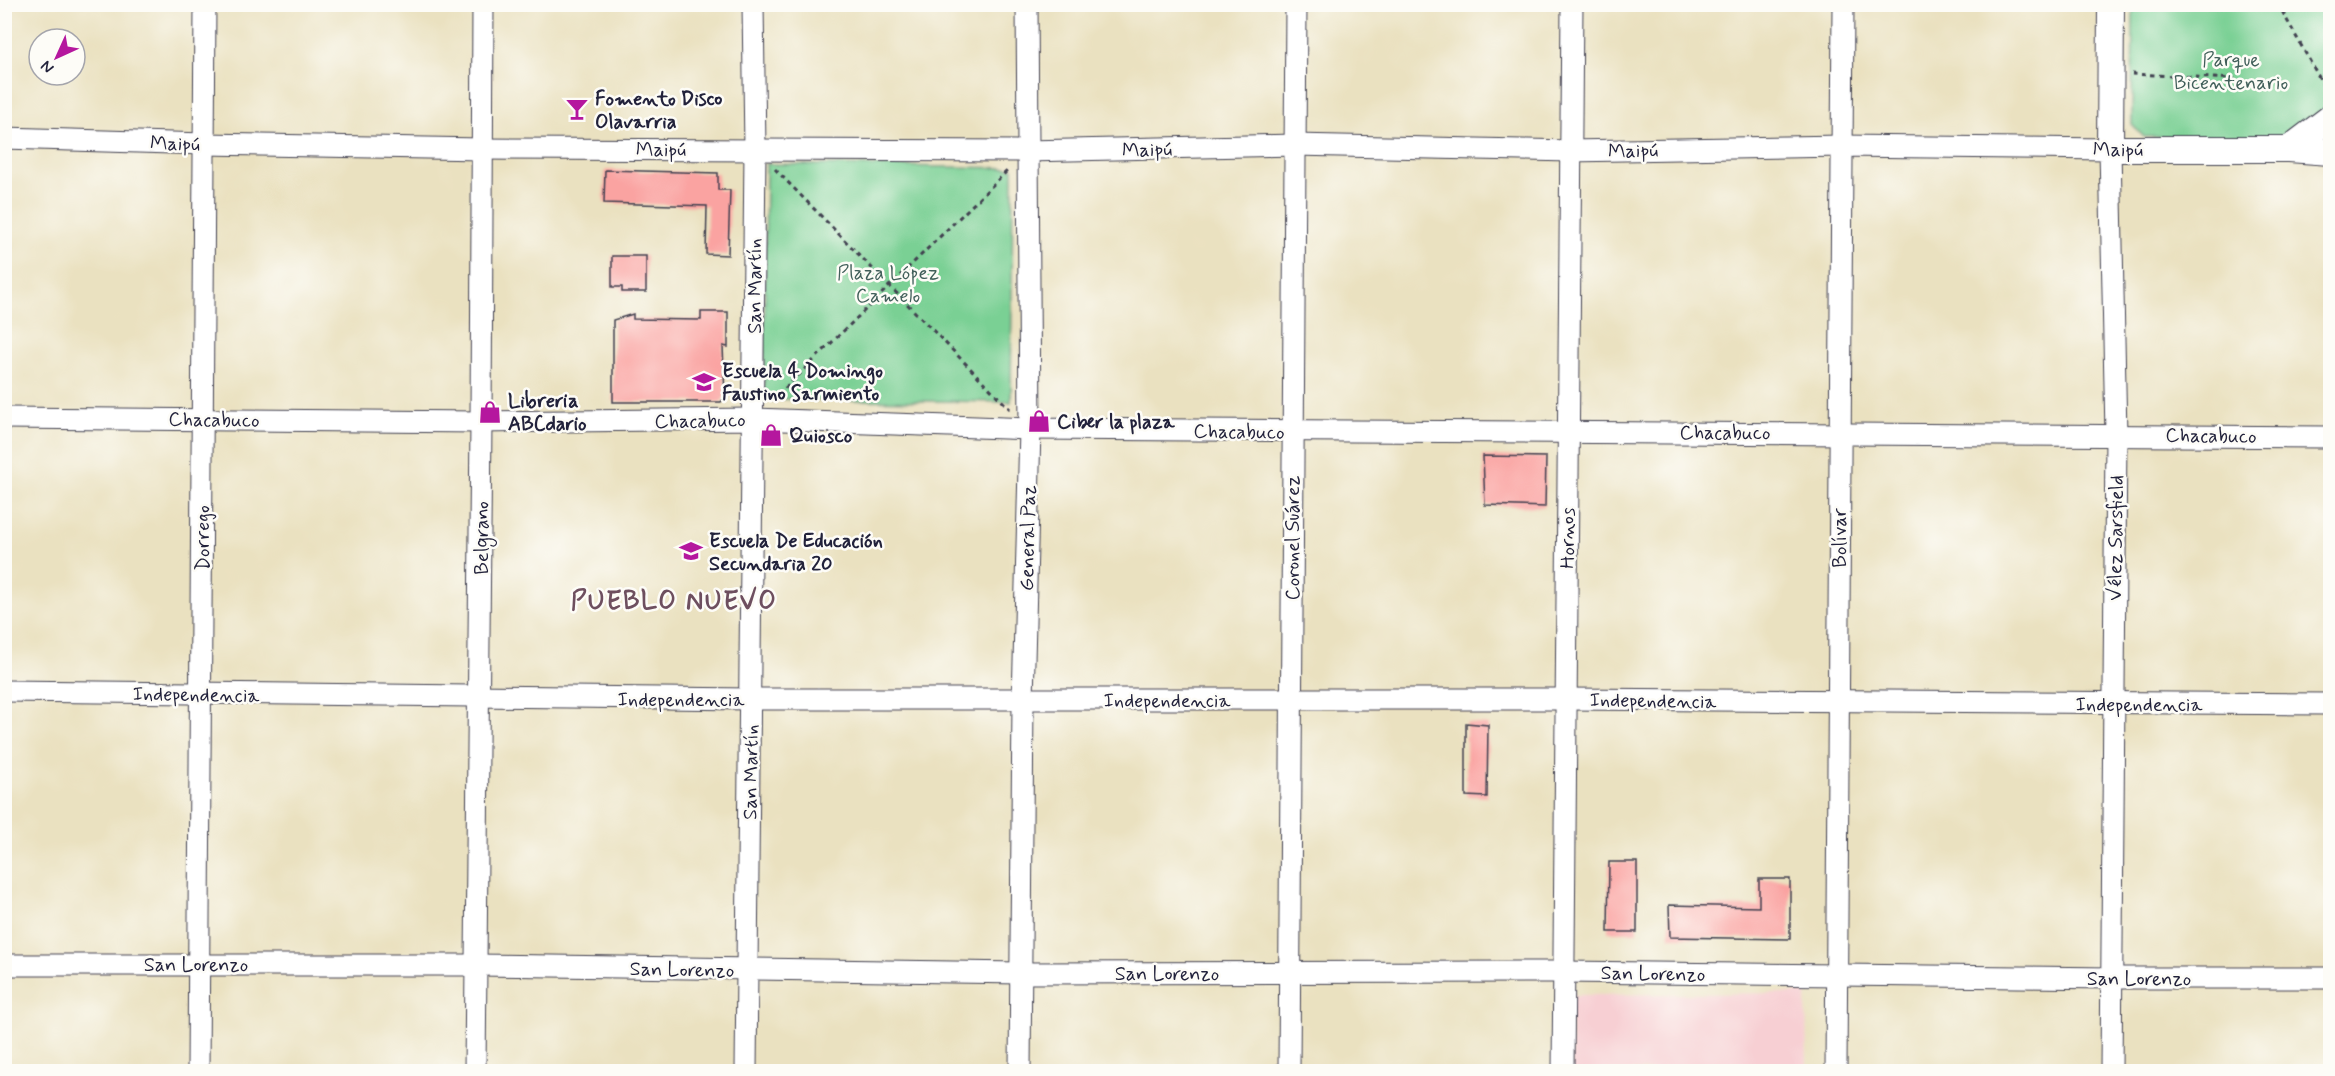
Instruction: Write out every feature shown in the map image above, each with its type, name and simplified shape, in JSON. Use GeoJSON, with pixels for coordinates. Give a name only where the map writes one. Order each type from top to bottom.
{"type":"FeatureCollection","features":[{"type":"Feature","properties":{"kind":"street","name":"Dorrego"},"geometry":{"type":"LineString","coordinates":[[198,1071],[205,4]]}},
{"type":"Feature","properties":{"kind":"street","name":"Belgrano"},"geometry":{"type":"LineString","coordinates":[[475,1071],[482,422],[483,4]]}},
{"type":"Feature","properties":{"kind":"street","name":"San Martín"},"geometry":{"type":"LineString","coordinates":[[746,1071],[755,149],[753,4]]}},
{"type":"Feature","properties":{"kind":"street","name":"General Paz"},"geometry":{"type":"LineString","coordinates":[[1020,1071],[1023,700],[1030,429],[1027,4]]}},
{"type":"Feature","properties":{"kind":"street","name":"Coronel Suárez"},"geometry":{"type":"LineString","coordinates":[[1289,1071],[1296,4]]}},
{"type":"Feature","properties":{"kind":"street","name":"Hornos"},"geometry":{"type":"LineString","coordinates":[[1563,1071],[1572,4]]}},
{"type":"Feature","properties":{"kind":"street","name":"Bolívar"},"geometry":{"type":"LineString","coordinates":[[1836,1071],[1843,4]]}},
{"type":"Feature","properties":{"kind":"street","name":"Vélez Sarsfield"},"geometry":{"type":"LineString","coordinates":[[2111,4],[2110,149],[2116,434],[2111,1071]]}},
{"type":"Feature","properties":{"kind":"street"},"geometry":{"type":"LineString","coordinates":[[2289,149],[2331,118]]}},
{"type":"Feature","properties":{"kind":"street","name":"Maipú"},"geometry":{"type":"LineString","coordinates":[[4,138],[482,148],[1027,151],[1295,146],[1570,151],[1842,146],[2289,149],[2331,152]]}},
{"type":"Feature","properties":{"kind":"street","name":"Chacabuco"},"geometry":{"type":"LineString","coordinates":[[4,418],[482,422],[753,419],[1030,429],[1293,432],[1840,432],[2331,437]]}},
{"type":"Feature","properties":{"kind":"street","name":"Independencia"},"geometry":{"type":"LineString","coordinates":[[4,691],[751,699],[1566,699],[2331,704]]}},
{"type":"Feature","properties":{"kind":"street","name":"San Lorenzo"},"geometry":{"type":"LineString","coordinates":[[4,965],[477,965],[747,971],[1020,973],[1563,972],[2331,978]]}},
{"type":"Feature","properties":{"kind":"path"},"geometry":{"type":"LineString","coordinates":[[2278,4],[2331,98]]}},
{"type":"Feature","properties":{"kind":"path"},"geometry":{"type":"LineString","coordinates":[[2132,85],[2133,63]]}},
{"type":"Feature","properties":{"kind":"path"},"geometry":{"type":"LineString","coordinates":[[2132,74],[2235,79]]}},
{"type":"Feature","properties":{"kind":"path"},"geometry":{"type":"LineString","coordinates":[[755,149],[1030,429]]}},
{"type":"Feature","properties":{"kind":"path"},"geometry":{"type":"LineString","coordinates":[[753,419],[1027,151]]}},
{"type":"Feature","properties":{"kind":"shaded area"},"geometry":{"type":"Polygon","coordinates":[[[1806,993],[1807,1071],[1572,1071],[1571,995],[1806,993]]]}},
{"type":"Feature","properties":{"kind":"green space","name":"Parque Bicentenario"},"geometry":{"type":"Polygon","coordinates":[[[2133,5],[2330,5],[2330,110],[2290,136],[2144,137],[2132,125],[2133,5]]]}},
{"type":"Feature","properties":{"kind":"green space","name":"Plaza López Camelo"},"geometry":{"type":"Polygon","coordinates":[[[766,164],[1013,168],[1011,402],[764,399],[766,164]]]}},
{"type":"Feature","properties":{"kind":"building"},"geometry":{"type":"Polygon","coordinates":[[[605,170],[718,173],[718,190],[730,190],[728,255],[706,254],[707,206],[604,203],[605,170]]]}},
{"type":"Feature","properties":{"kind":"building"},"geometry":{"type":"Polygon","coordinates":[[[612,256],[646,256],[646,292],[622,292],[622,287],[612,287],[612,256]]]}},
{"type":"Feature","properties":{"kind":"building"},"geometry":{"type":"Polygon","coordinates":[[[701,312],[728,312],[728,347],[723,346],[725,397],[721,402],[613,402],[613,320],[633,314],[633,319],[701,320],[701,312]]]}},
{"type":"Feature","properties":{"kind":"building"},"geometry":{"type":"Polygon","coordinates":[[[1483,456],[1546,457],[1545,507],[1485,505],[1483,456]]]}},
{"type":"Feature","properties":{"kind":"building"},"geometry":{"type":"Polygon","coordinates":[[[1466,723],[1488,725],[1487,797],[1466,796],[1466,723]]]}},
{"type":"Feature","properties":{"kind":"building"},"geometry":{"type":"Polygon","coordinates":[[[1609,862],[1637,862],[1637,932],[1608,932],[1609,862]]]}},
{"type":"Feature","properties":{"kind":"building"},"geometry":{"type":"Polygon","coordinates":[[[1759,879],[1790,879],[1790,939],[1670,937],[1669,905],[1759,907],[1759,879]]]}},
{"type":"Feature","properties":{"kind":"place","name":"Fomento Disco Olavarria"},"geometry":{"type":"Point","coordinates":[577,109]}},
{"type":"Feature","properties":{"kind":"place","name":"Escuela 4 Domingo Faustino Sarmiento"},"geometry":{"type":"Point","coordinates":[704,382]}},
{"type":"Feature","properties":{"kind":"place","name":"Libreria ABCdario"},"geometry":{"type":"Point","coordinates":[490,412]}},
{"type":"Feature","properties":{"kind":"place","name":"Ciber la plaza"},"geometry":{"type":"Point","coordinates":[1039,421]}},
{"type":"Feature","properties":{"kind":"place","name":"Quiosco"},"geometry":{"type":"Point","coordinates":[771,435]}},
{"type":"Feature","properties":{"kind":"place","name":"Escuela De Educación Secundaria 20"},"geometry":{"type":"Point","coordinates":[691,551]}},
{"type":"Feature","properties":{"kind":"district","name":"PUEBLO NUEVO"},"geometry":{"type":"Point","coordinates":[674,600]}}]}
